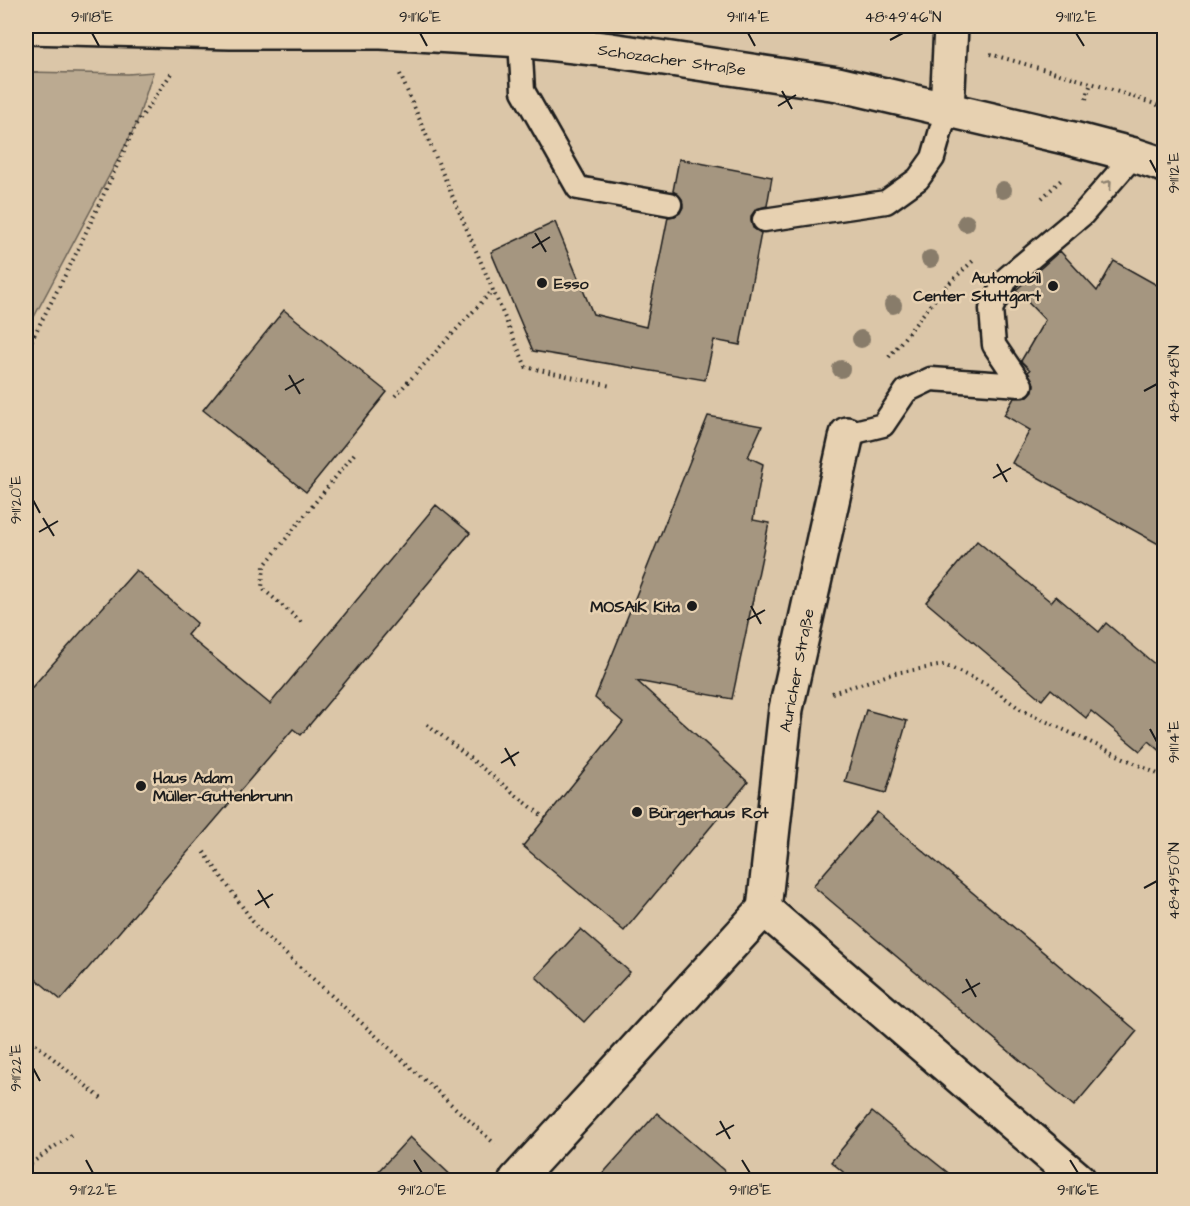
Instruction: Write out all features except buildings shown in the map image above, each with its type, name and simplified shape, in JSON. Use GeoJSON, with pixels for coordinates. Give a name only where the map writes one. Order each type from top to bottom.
{"type":"FeatureCollection","features":[{"type":"Feature","properties":{"kind":"street","name":"Schozacher Straße"},"geometry":{"type":"LineString","coordinates":[[26,27],[128,27],[230,32],[381,32],[520,40],[610,50],[838,84],[1134,155],[1164,165]]}},
{"type":"Feature","properties":{"kind":"street"},"geometry":{"type":"LineString","coordinates":[[946,109],[950,34]]}},
{"type":"Feature","properties":{"kind":"street","name":"Auricher Straße"},"geometry":{"type":"LineString","coordinates":[[764,909],[786,709],[848,434]]}},
{"type":"Feature","properties":{"kind":"street"},"geometry":{"type":"LineString","coordinates":[[520,1176],[764,909],[1079,1180]]}},
{"type":"Feature","properties":{"kind":"lane"},"geometry":{"type":"LineString","coordinates":[[520,40],[523,91],[578,188],[670,204]]}},
{"type":"Feature","properties":{"kind":"lane"},"geometry":{"type":"LineString","coordinates":[[764,220],[886,202],[918,179],[933,159],[946,109]]}},
{"type":"Feature","properties":{"kind":"lane"},"geometry":{"type":"LineString","coordinates":[[848,434],[883,425],[906,391],[931,379],[1021,385],[994,345],[991,309],[1007,278],[1083,214],[1134,155]]}},
{"type":"Feature","properties":{"kind":"path"},"geometry":{"type":"LineString","coordinates":[[381,32],[526,367],[611,386]]}},
{"type":"Feature","properties":{"kind":"path"},"geometry":{"type":"LineString","coordinates":[[950,34],[1164,107]]}},
{"type":"Feature","properties":{"kind":"path"},"geometry":{"type":"LineString","coordinates":[[26,351],[74,258],[136,125]]}},
{"type":"Feature","properties":{"kind":"path"},"geometry":{"type":"LineString","coordinates":[[395,396],[493,290]]}},
{"type":"Feature","properties":{"kind":"path"},"geometry":{"type":"LineString","coordinates":[[301,622],[262,588],[264,566],[354,453]]}},
{"type":"Feature","properties":{"kind":"path"},"geometry":{"type":"LineString","coordinates":[[786,709],[895,673],[944,665],[988,685],[1020,709],[1164,777]]}},
{"type":"Feature","properties":{"kind":"path"},"geometry":{"type":"LineString","coordinates":[[427,724],[545,818]]}},
{"type":"Feature","properties":{"kind":"path"},"geometry":{"type":"LineString","coordinates":[[204,852],[258,929],[520,1176]]}},
{"type":"Feature","properties":{"kind":"path"},"geometry":{"type":"LineString","coordinates":[[26,1035],[103,1100]]}},
{"type":"Feature","properties":{"kind":"path"},"geometry":{"type":"LineString","coordinates":[[26,1167],[71,1135]]}},
{"type":"Feature","properties":{"kind":"shaded area"},"geometry":{"type":"Polygon","coordinates":[[[26,72],[128,74],[153,72],[136,125],[26,332],[26,72]]]}},
{"type":"Feature","properties":{"kind":"place","name":"Esso"},"geometry":{"type":"Point","coordinates":[542,283]}},
{"type":"Feature","properties":{"kind":"place","name":"Automobil Center Stuttgart"},"geometry":{"type":"Point","coordinates":[1053,286]}},
{"type":"Feature","properties":{"kind":"place","name":"MOSAIK Kita"},"geometry":{"type":"Point","coordinates":[692,606]}},
{"type":"Feature","properties":{"kind":"place","name":"Haus Adam Müller-Guttenbrunn"},"geometry":{"type":"Point","coordinates":[141,786]}},
{"type":"Feature","properties":{"kind":"place","name":"Bürgerhaus Rot"},"geometry":{"type":"Point","coordinates":[637,812]}}]}
